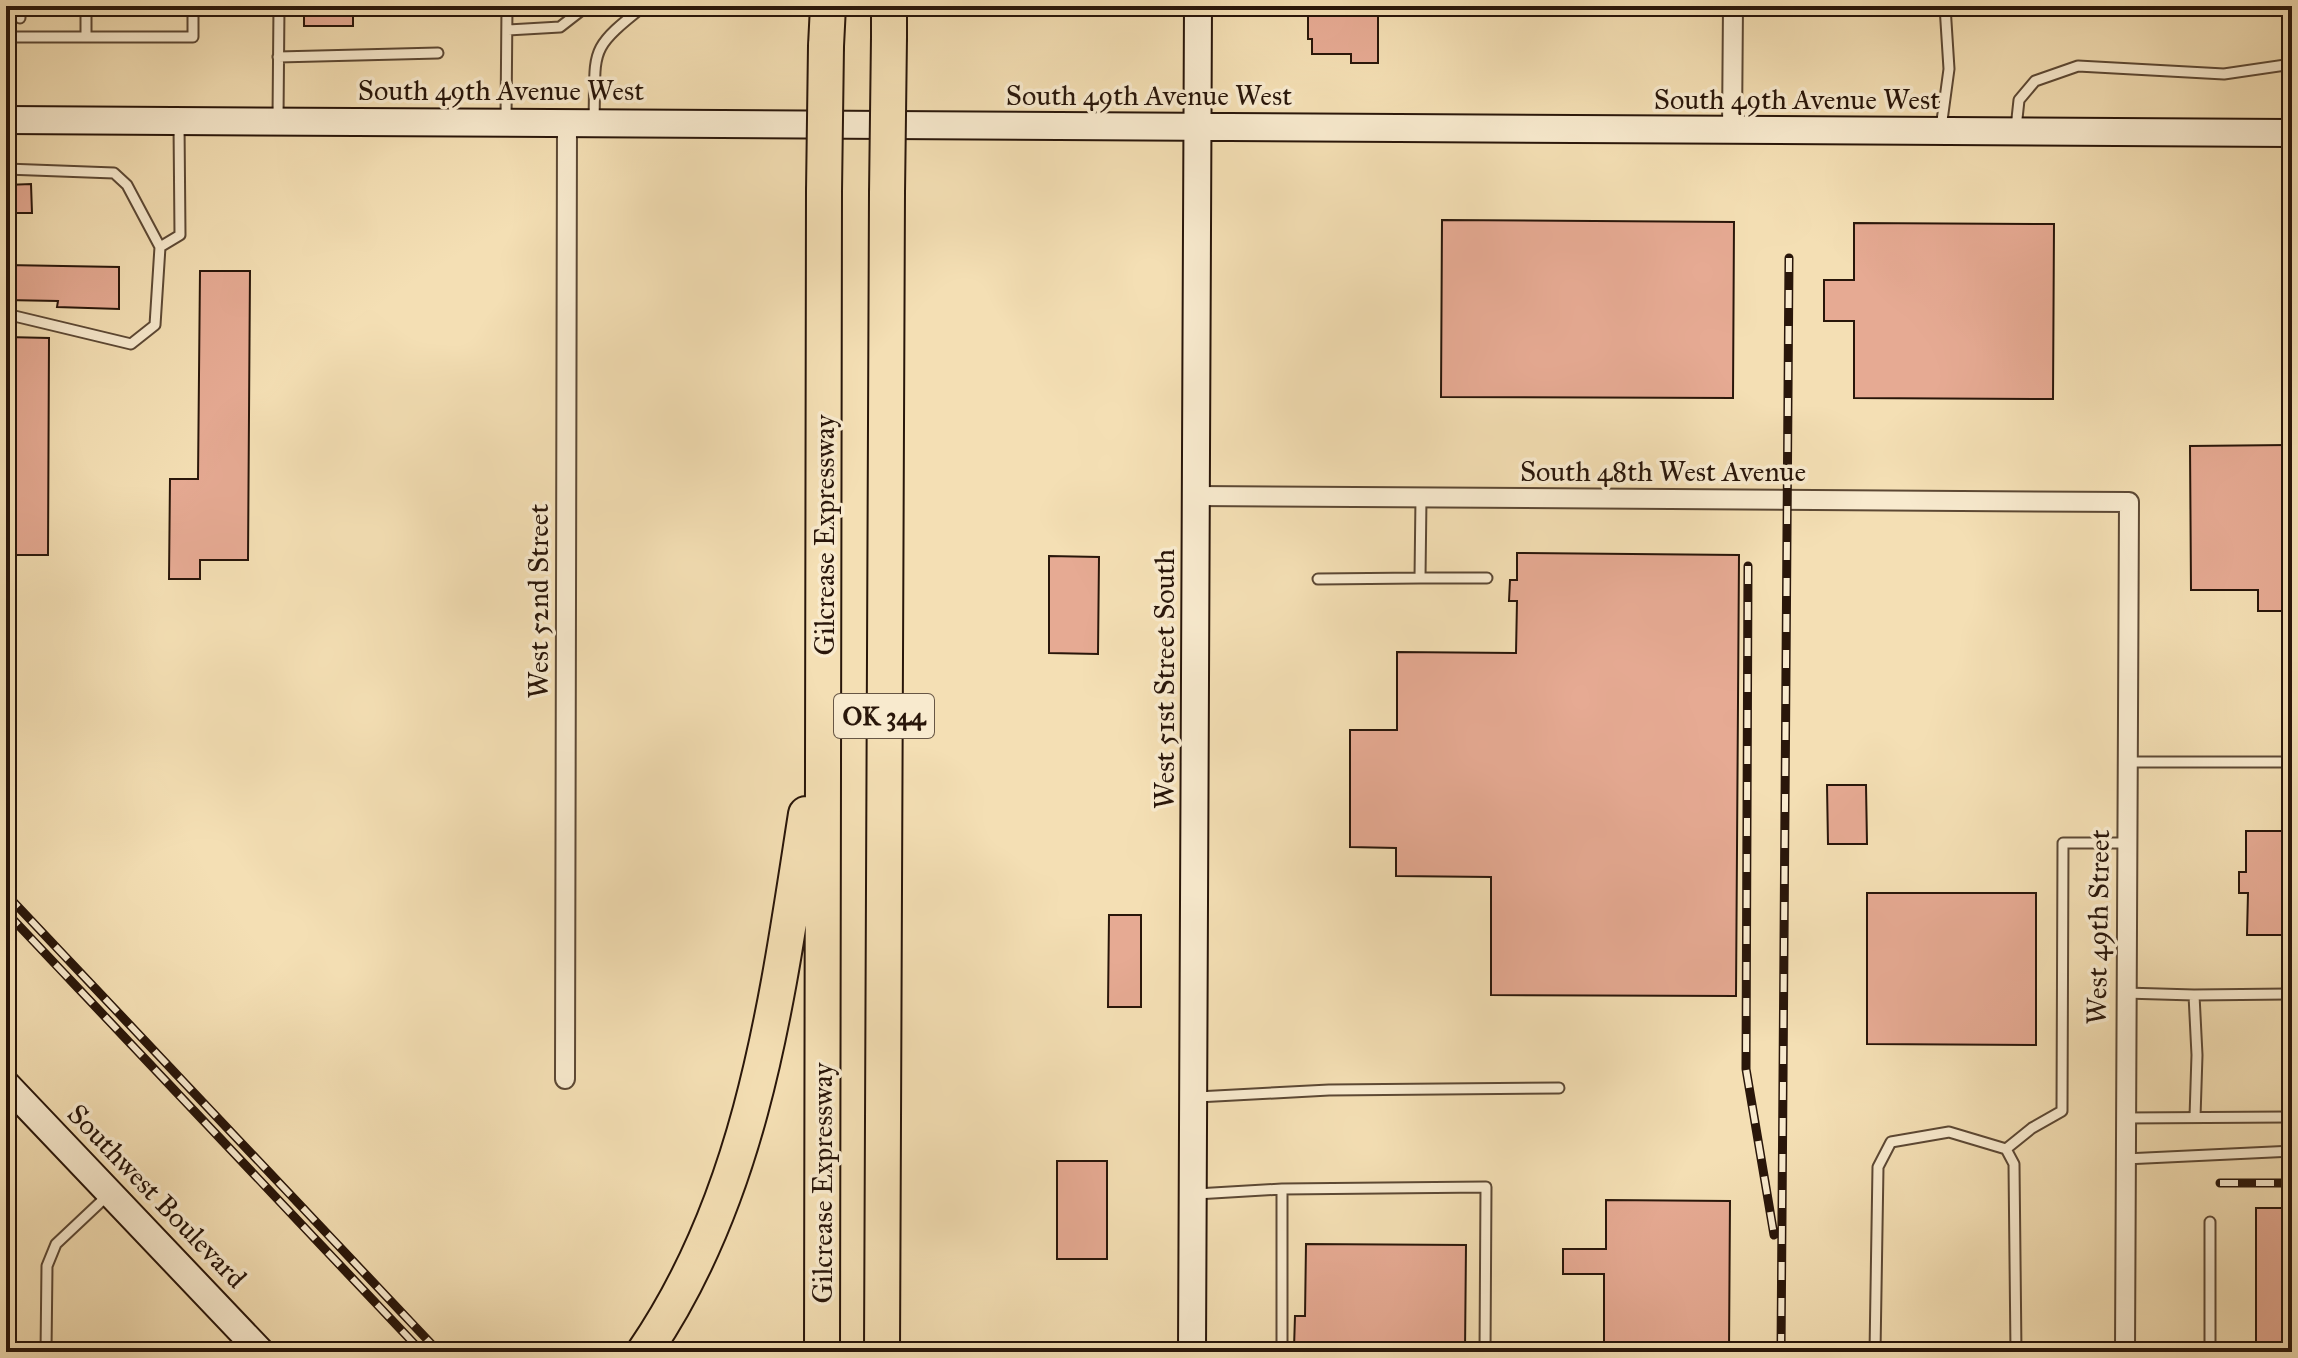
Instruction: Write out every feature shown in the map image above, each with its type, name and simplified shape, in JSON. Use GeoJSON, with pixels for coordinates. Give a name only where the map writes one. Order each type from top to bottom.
{"type":"FeatureCollection","features":[{"type":"Feature","properties":{"kind":"highway","name":"Gilcrease Expressway"},"geometry":{"type":"LineString","coordinates":[[822,1352],[824,191],[828,6]]}},
{"type":"Feature","properties":{"kind":"highway","name":"OK 344"},"geometry":{"type":"LineString","coordinates":[[882,1352],[889,21]]}},
{"type":"Feature","properties":{"kind":"highway"},"geometry":{"type":"LineString","coordinates":[[644,1352],[664,1323],[707,1235],[740,1151],[759,1086],[775,1016],[824,697]]}},
{"type":"Feature","properties":{"kind":"street","name":"West 51st Street South"},"geometry":{"type":"LineString","coordinates":[[1192,1352],[1197,496],[1195,127],[1198,6]]}},
{"type":"Feature","properties":{"kind":"street"},"geometry":{"type":"LineString","coordinates":[[1732,130],[1733,6]]}},
{"type":"Feature","properties":{"kind":"street","name":"South 49th Avenue West"},"geometry":{"type":"LineString","coordinates":[[6,120],[2292,133]]}},
{"type":"Feature","properties":{"kind":"street","name":"West 52nd Street"},"geometry":{"type":"LineString","coordinates":[[565,1079],[567,123]]}},
{"type":"Feature","properties":{"kind":"street","name":"South 48th West Avenue"},"geometry":{"type":"LineString","coordinates":[[1197,496],[2129,502]]}},
{"type":"Feature","properties":{"kind":"street","name":"West 49th Street"},"geometry":{"type":"LineString","coordinates":[[2125,1352],[2129,502]]}},
{"type":"Feature","properties":{"kind":"street","name":"Southwest Boulevard"},"geometry":{"type":"LineString","coordinates":[[6,1084],[261,1352]]}},
{"type":"Feature","properties":{"kind":"lane"},"geometry":{"type":"LineString","coordinates":[[20,6],[20,18]]}},
{"type":"Feature","properties":{"kind":"lane"},"geometry":{"type":"LineString","coordinates":[[86,6],[86,37]]}},
{"type":"Feature","properties":{"kind":"lane"},"geometry":{"type":"LineString","coordinates":[[6,37],[193,37],[193,6]]}},
{"type":"Feature","properties":{"kind":"lane"},"geometry":{"type":"LineString","coordinates":[[278,121],[279,6]]}},
{"type":"Feature","properties":{"kind":"lane"},"geometry":{"type":"LineString","coordinates":[[506,123],[507,6]]}},
{"type":"Feature","properties":{"kind":"lane"},"geometry":{"type":"LineString","coordinates":[[507,30],[560,27],[587,6]]}},
{"type":"Feature","properties":{"kind":"lane"},"geometry":{"type":"LineString","coordinates":[[594,123],[597,52],[605,37],[644,6]]}},
{"type":"Feature","properties":{"kind":"lane"},"geometry":{"type":"LineString","coordinates":[[1941,131],[1949,69],[1945,6]]}},
{"type":"Feature","properties":{"kind":"lane"},"geometry":{"type":"LineString","coordinates":[[278,57],[438,53]]}},
{"type":"Feature","properties":{"kind":"lane"},"geometry":{"type":"LineString","coordinates":[[2016,132],[2019,100],[2035,81],[2078,66],[2224,74],[2292,64]]}},
{"type":"Feature","properties":{"kind":"lane"},"geometry":{"type":"LineString","coordinates":[[160,247],[180,235],[179,121]]}},
{"type":"Feature","properties":{"kind":"lane"},"geometry":{"type":"LineString","coordinates":[[6,169],[114,173],[127,185],[160,247],[155,325],[131,344],[6,314]]}},
{"type":"Feature","properties":{"kind":"lane"},"geometry":{"type":"LineString","coordinates":[[1420,578],[1421,498]]}},
{"type":"Feature","properties":{"kind":"lane"},"geometry":{"type":"LineString","coordinates":[[1318,579],[1487,578]]}},
{"type":"Feature","properties":{"kind":"lane"},"geometry":{"type":"LineString","coordinates":[[2128,762],[2292,762]]}},
{"type":"Feature","properties":{"kind":"lane"},"geometry":{"type":"LineString","coordinates":[[2006,1149],[2062,1111],[2063,843],[2127,843]]}},
{"type":"Feature","properties":{"kind":"lane"},"geometry":{"type":"LineString","coordinates":[[2125,993],[2292,994]]}},
{"type":"Feature","properties":{"kind":"lane"},"geometry":{"type":"LineString","coordinates":[[2194,995],[2197,1055],[2195,1117]]}},
{"type":"Feature","properties":{"kind":"lane"},"geometry":{"type":"LineString","coordinates":[[1193,1098],[1329,1090],[1559,1088]]}},
{"type":"Feature","properties":{"kind":"lane"},"geometry":{"type":"LineString","coordinates":[[2125,1118],[2292,1117]]}},
{"type":"Feature","properties":{"kind":"lane"},"geometry":{"type":"LineString","coordinates":[[1875,1352],[1878,1167],[1891,1142],[1949,1132],[2006,1149],[2014,1164],[2017,1185],[2016,1352]]}},
{"type":"Feature","properties":{"kind":"lane"},"geometry":{"type":"LineString","coordinates":[[2125,1159],[2292,1151]]}},
{"type":"Feature","properties":{"kind":"lane"},"geometry":{"type":"LineString","coordinates":[[1193,1194],[1282,1189],[1486,1187],[1485,1352]]}},
{"type":"Feature","properties":{"kind":"lane"},"geometry":{"type":"LineString","coordinates":[[1282,1189],[1282,1352]]}},
{"type":"Feature","properties":{"kind":"lane"},"geometry":{"type":"LineString","coordinates":[[46,1352],[47,1266],[56,1244],[110,1193]]}},
{"type":"Feature","properties":{"kind":"lane"},"geometry":{"type":"LineString","coordinates":[[2210,1222],[2210,1352]]}},
{"type":"Feature","properties":{"kind":"building"},"geometry":{"type":"Polygon","coordinates":[[[304,6],[353,6],[353,26],[304,26],[304,6]]]}},
{"type":"Feature","properties":{"kind":"building"},"geometry":{"type":"Polygon","coordinates":[[[1308,6],[1378,6],[1378,63],[1351,63],[1351,54],[1312,54],[1312,39],[1308,39],[1308,6]]]}},
{"type":"Feature","properties":{"kind":"building"},"geometry":{"type":"Polygon","coordinates":[[[31,184],[32,213],[6,213],[6,185],[31,184]]]}},
{"type":"Feature","properties":{"kind":"building"},"geometry":{"type":"Polygon","coordinates":[[[1442,220],[1734,222],[1733,398],[1441,397],[1442,220]]]}},
{"type":"Feature","properties":{"kind":"building"},"geometry":{"type":"Polygon","coordinates":[[[1854,223],[2054,224],[2053,399],[1854,398],[1854,321],[1824,321],[1824,280],[1854,280],[1854,223]]]}},
{"type":"Feature","properties":{"kind":"building"},"geometry":{"type":"Polygon","coordinates":[[[6,265],[119,267],[119,309],[57,307],[58,301],[6,300],[6,265]]]}},
{"type":"Feature","properties":{"kind":"building"},"geometry":{"type":"Polygon","coordinates":[[[200,271],[250,271],[248,560],[200,560],[200,579],[169,579],[170,479],[198,479],[200,271]]]}},
{"type":"Feature","properties":{"kind":"building"},"geometry":{"type":"Polygon","coordinates":[[[6,337],[49,338],[48,555],[6,555],[6,337]]]}},
{"type":"Feature","properties":{"kind":"building"},"geometry":{"type":"Polygon","coordinates":[[[2292,445],[2292,611],[2258,611],[2258,590],[2191,590],[2190,446],[2292,445]]]}},
{"type":"Feature","properties":{"kind":"building"},"geometry":{"type":"Polygon","coordinates":[[[1517,553],[1739,555],[1736,996],[1491,995],[1491,877],[1396,876],[1396,848],[1350,847],[1350,730],[1397,730],[1397,652],[1516,653],[1517,601],[1509,601],[1510,580],[1517,580],[1517,553]]]}},
{"type":"Feature","properties":{"kind":"building"},"geometry":{"type":"Polygon","coordinates":[[[1049,556],[1099,557],[1098,654],[1049,653],[1049,556]]]}},
{"type":"Feature","properties":{"kind":"building"},"geometry":{"type":"Polygon","coordinates":[[[1827,785],[1866,785],[1867,844],[1828,844],[1827,785]]]}},
{"type":"Feature","properties":{"kind":"building"},"geometry":{"type":"Polygon","coordinates":[[[2246,831],[2292,831],[2292,935],[2247,935],[2248,893],[2239,893],[2239,872],[2246,872],[2246,831]]]}},
{"type":"Feature","properties":{"kind":"building"},"geometry":{"type":"Polygon","coordinates":[[[1867,893],[2036,893],[2036,1045],[1867,1044],[1867,893]]]}},
{"type":"Feature","properties":{"kind":"building"},"geometry":{"type":"Polygon","coordinates":[[[1109,915],[1141,915],[1141,1007],[1108,1007],[1109,915]]]}},
{"type":"Feature","properties":{"kind":"building"},"geometry":{"type":"Polygon","coordinates":[[[1057,1161],[1107,1161],[1107,1259],[1057,1259],[1057,1161]]]}},
{"type":"Feature","properties":{"kind":"building"},"geometry":{"type":"Polygon","coordinates":[[[1606,1200],[1730,1201],[1729,1352],[1604,1352],[1604,1274],[1563,1274],[1563,1249],[1606,1249],[1606,1200]]]}},
{"type":"Feature","properties":{"kind":"building"},"geometry":{"type":"Polygon","coordinates":[[[2256,1208],[2292,1208],[2292,1352],[2256,1352],[2256,1208]]]}},
{"type":"Feature","properties":{"kind":"building"},"geometry":{"type":"Polygon","coordinates":[[[1306,1244],[1466,1245],[1465,1352],[1309,1352],[1309,1348],[1294,1348],[1295,1316],[1305,1316],[1306,1244]]]}},
{"type":"Feature","properties":{"kind":"railway"},"geometry":{"type":"LineString","coordinates":[[1781,1352],[1789,258]]}},
{"type":"Feature","properties":{"kind":"railway"},"geometry":{"type":"LineString","coordinates":[[1748,566],[1746,1069],[1774,1235]]}},
{"type":"Feature","properties":{"kind":"railway"},"geometry":{"type":"LineString","coordinates":[[6,894],[439,1352]]}},
{"type":"Feature","properties":{"kind":"railway"},"geometry":{"type":"LineString","coordinates":[[6,912],[422,1352]]}},
{"type":"Feature","properties":{"kind":"railway"},"geometry":{"type":"LineString","coordinates":[[2220,1183],[2292,1183]]}}]}
